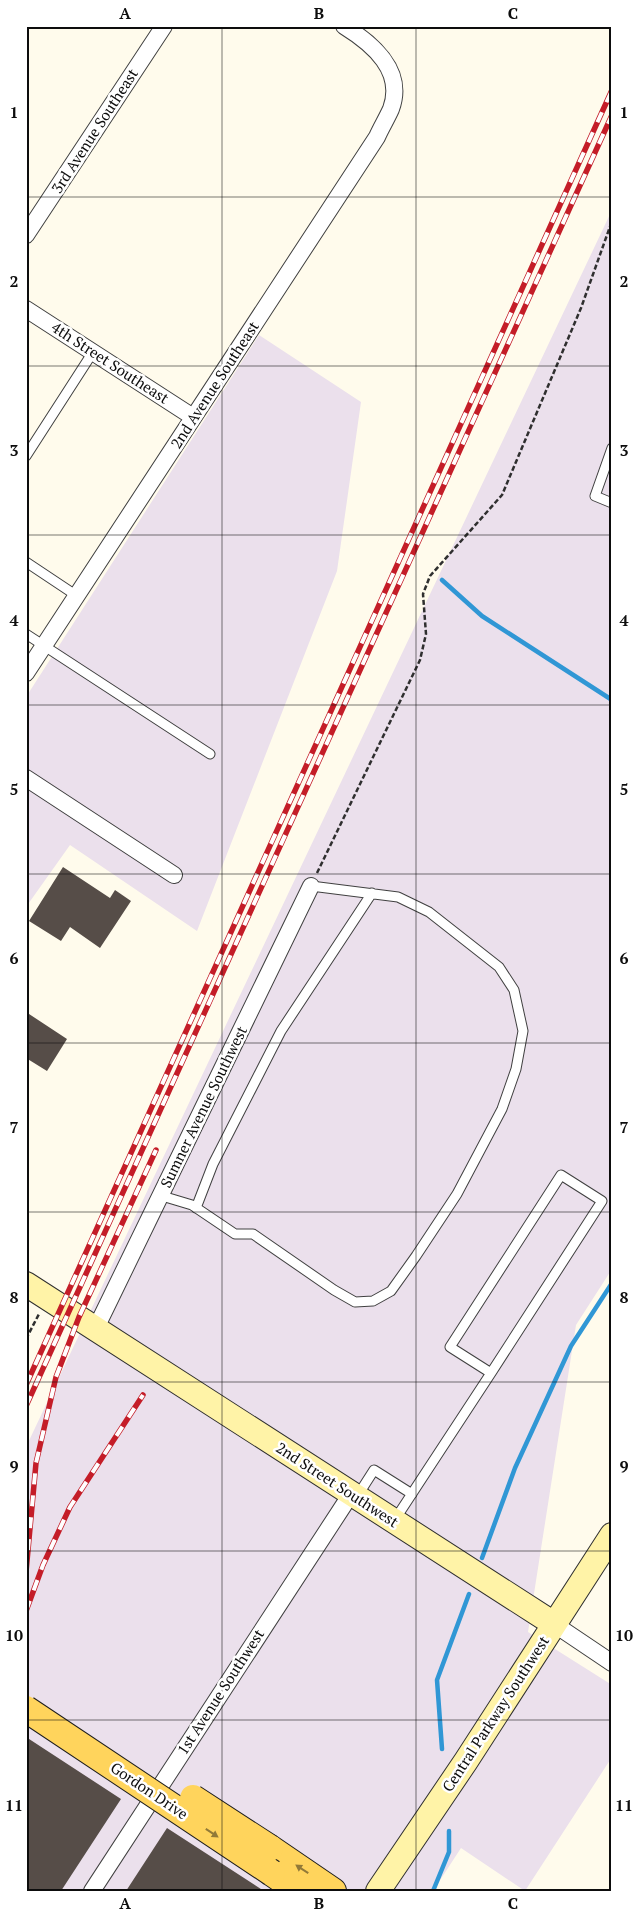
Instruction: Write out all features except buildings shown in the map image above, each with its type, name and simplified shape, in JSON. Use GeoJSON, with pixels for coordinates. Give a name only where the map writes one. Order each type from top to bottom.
{"type":"FeatureCollection","features":[{"type":"Feature","properties":{"kind":"main road","name":"Gordon Drive"},"geometry":{"type":"LineString","coordinates":[[26,1690],[271,1860]]}},
{"type":"Feature","properties":{"kind":"main road","name":"Gordon Drive"},"geometry":{"type":"LineString","coordinates":[[26,1709],[271,1860]]}},
{"type":"Feature","properties":{"kind":"main road"},"geometry":{"type":"LineString","coordinates":[[271,1860],[298,1891]]}},
{"type":"Feature","properties":{"kind":"main road"},"geometry":{"type":"LineString","coordinates":[[271,1860],[333,1891]]}},
{"type":"Feature","properties":{"kind":"street","name":"3rd Avenue Southeast"},"geometry":{"type":"LineString","coordinates":[[26,235],[164,26]]}},
{"type":"Feature","properties":{"kind":"street","name":"2nd Avenue Southeast"},"geometry":{"type":"LineString","coordinates":[[26,673],[377,137],[391,108],[394,92],[387,62],[378,50],[344,26]]}},
{"type":"Feature","properties":{"kind":"street","name":"4th Street Southeast"},"geometry":{"type":"LineString","coordinates":[[26,309],[193,417]]}},
{"type":"Feature","properties":{"kind":"street"},"geometry":{"type":"LineString","coordinates":[[26,778],[174,875]]}},
{"type":"Feature","properties":{"kind":"street","name":"Sumner Avenue Southwest"},"geometry":{"type":"LineString","coordinates":[[96,1328],[162,1196],[311,886]]}},
{"type":"Feature","properties":{"kind":"street","name":"2nd Street Southwest"},"geometry":{"type":"LineString","coordinates":[[26,1284],[57,1302],[612,1663]]}},
{"type":"Feature","properties":{"kind":"street","name":"1st Avenue Southwest"},"geometry":{"type":"LineString","coordinates":[[92,1891],[354,1496]]}},
{"type":"Feature","properties":{"kind":"street","name":"Central Parkway Southwest"},"geometry":{"type":"LineString","coordinates":[[378,1891],[466,1761],[612,1535]]}},
{"type":"Feature","properties":{"kind":"lane"},"geometry":{"type":"LineString","coordinates":[[26,456],[93,352]]}},
{"type":"Feature","properties":{"kind":"lane"},"geometry":{"type":"LineString","coordinates":[[612,448],[595,496],[612,503]]}},
{"type":"Feature","properties":{"kind":"lane"},"geometry":{"type":"LineString","coordinates":[[26,562],[77,596]]}},
{"type":"Feature","properties":{"kind":"lane"},"geometry":{"type":"LineString","coordinates":[[26,634],[210,754]]}},
{"type":"Feature","properties":{"kind":"lane"},"geometry":{"type":"LineString","coordinates":[[162,1196],[196,1208],[235,1234],[253,1234],[334,1290],[356,1302],[373,1301],[391,1291],[457,1194],[502,1109],[511,1085],[523,1031],[514,990],[499,967],[429,912],[398,897],[311,886]]}},
{"type":"Feature","properties":{"kind":"lane"},"geometry":{"type":"LineString","coordinates":[[196,1208],[213,1164],[281,1031],[372,893]]}},
{"type":"Feature","properties":{"kind":"lane"},"geometry":{"type":"LineString","coordinates":[[394,1522],[491,1373],[602,1201],[561,1175],[450,1347],[491,1373]]}},
{"type":"Feature","properties":{"kind":"lane"},"geometry":{"type":"LineString","coordinates":[[354,1496],[374,1470],[412,1494]]}},
{"type":"Feature","properties":{"kind":"path"},"geometry":{"type":"LineString","coordinates":[[311,886],[420,660],[426,634],[422,594],[430,576],[502,495],[581,308],[612,221]]}},
{"type":"Feature","properties":{"kind":"path"},"geometry":{"type":"LineString","coordinates":[[26,1339],[41,1310],[57,1302]]}},
{"type":"Feature","properties":{"kind":"shaded area"},"geometry":{"type":"Polygon","coordinates":[[[612,210],[612,1269],[576,1325],[528,1632],[612,1685],[612,1757],[525,1891],[461,1848],[433,1891],[26,1891],[26,1447],[612,210]]]}},
{"type":"Feature","properties":{"kind":"shaded area"},"geometry":{"type":"Polygon","coordinates":[[[259,335],[361,402],[337,571],[197,931],[70,845],[26,907],[26,697],[259,335]]]}},
{"type":"Feature","properties":{"kind":"waterway"},"geometry":{"type":"LineString","coordinates":[[442,580],[482,616],[612,700]]}},
{"type":"Feature","properties":{"kind":"waterway"},"geometry":{"type":"LineString","coordinates":[[482,1558],[515,1468],[571,1346],[612,1283]]}},
{"type":"Feature","properties":{"kind":"waterway"},"geometry":{"type":"LineString","coordinates":[[442,1749],[437,1680],[469,1594]]}},
{"type":"Feature","properties":{"kind":"waterway"},"geometry":{"type":"LineString","coordinates":[[433,1891],[449,1852],[449,1831]]}},
{"type":"Feature","properties":{"kind":"railway"},"geometry":{"type":"LineString","coordinates":[[26,1385],[612,90]]}},
{"type":"Feature","properties":{"kind":"railway"},"geometry":{"type":"LineString","coordinates":[[26,1406],[612,115]]}},
{"type":"Feature","properties":{"kind":"railway"},"geometry":{"type":"LineString","coordinates":[[26,1572],[36,1463],[56,1377],[79,1317],[156,1150]]}},
{"type":"Feature","properties":{"kind":"railway"},"geometry":{"type":"LineString","coordinates":[[26,1611],[43,1565],[70,1507],[143,1395]]}}]}
